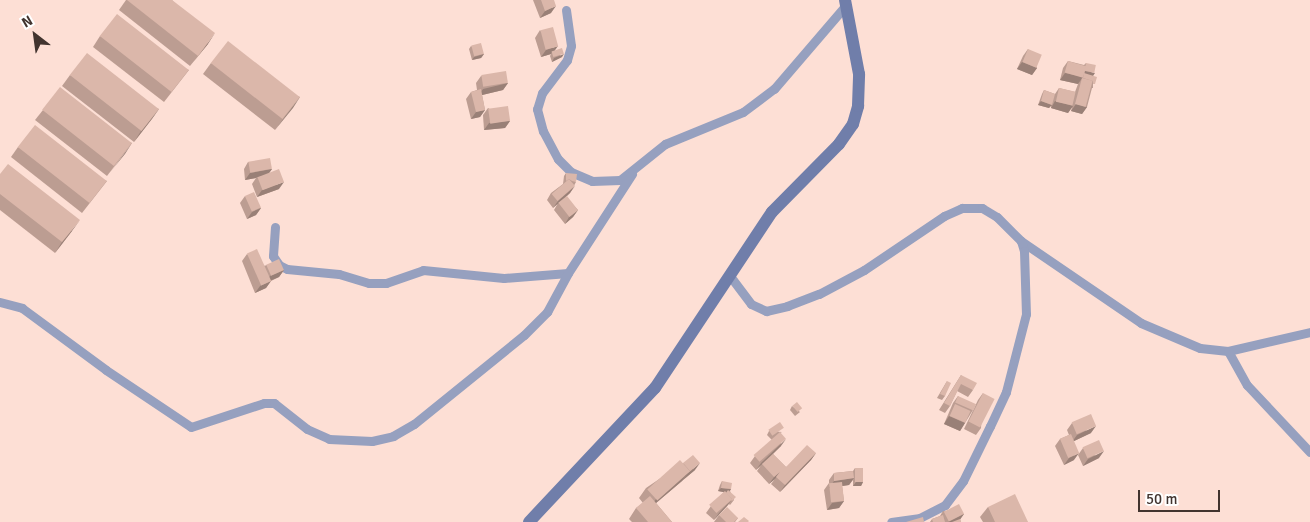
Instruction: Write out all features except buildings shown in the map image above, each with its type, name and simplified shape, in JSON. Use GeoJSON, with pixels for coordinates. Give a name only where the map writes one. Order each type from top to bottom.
{"type":"FeatureCollection","features":[{"type":"Feature","properties":{"kind":"main road"},"geometry":{"type":"LineString","coordinates":[[529,522],[655,388],[772,212],[840,144],[853,124],[858,106],[859,74],[846,3]]}},
{"type":"Feature","properties":{"kind":"street"},"geometry":{"type":"LineString","coordinates":[[566,10],[571,46],[567,60],[542,93],[537,109],[543,131],[558,159],[571,172],[592,181],[620,180],[665,144],[743,112],[774,89],[846,3]]}},
{"type":"Feature","properties":{"kind":"street"},"geometry":{"type":"LineString","coordinates":[[0,302],[22,308],[106,370],[191,427],[264,403],[274,404],[307,429],[329,439],[372,441],[393,436],[414,424],[524,335],[547,312],[568,273],[634,170]]}},
{"type":"Feature","properties":{"kind":"street"},"geometry":{"type":"LineString","coordinates":[[730,276],[751,304],[766,311],[787,306],[819,294],[864,270],[944,216],[962,208],[982,208],[997,217],[1021,241],[1141,323],[1200,348],[1228,352],[1310,332]]}},
{"type":"Feature","properties":{"kind":"street"},"geometry":{"type":"LineString","coordinates":[[275,227],[273,256],[279,265],[287,269],[339,274],[369,283],[386,283],[423,270],[504,278],[568,273]]}},
{"type":"Feature","properties":{"kind":"street"},"geometry":{"type":"LineString","coordinates":[[891,522],[920,518],[945,505],[963,481],[1006,392],[1026,314],[1024,251],[1021,241]]}},
{"type":"Feature","properties":{"kind":"street"},"geometry":{"type":"LineString","coordinates":[[1228,352],[1247,385],[1310,452]]}}]}
